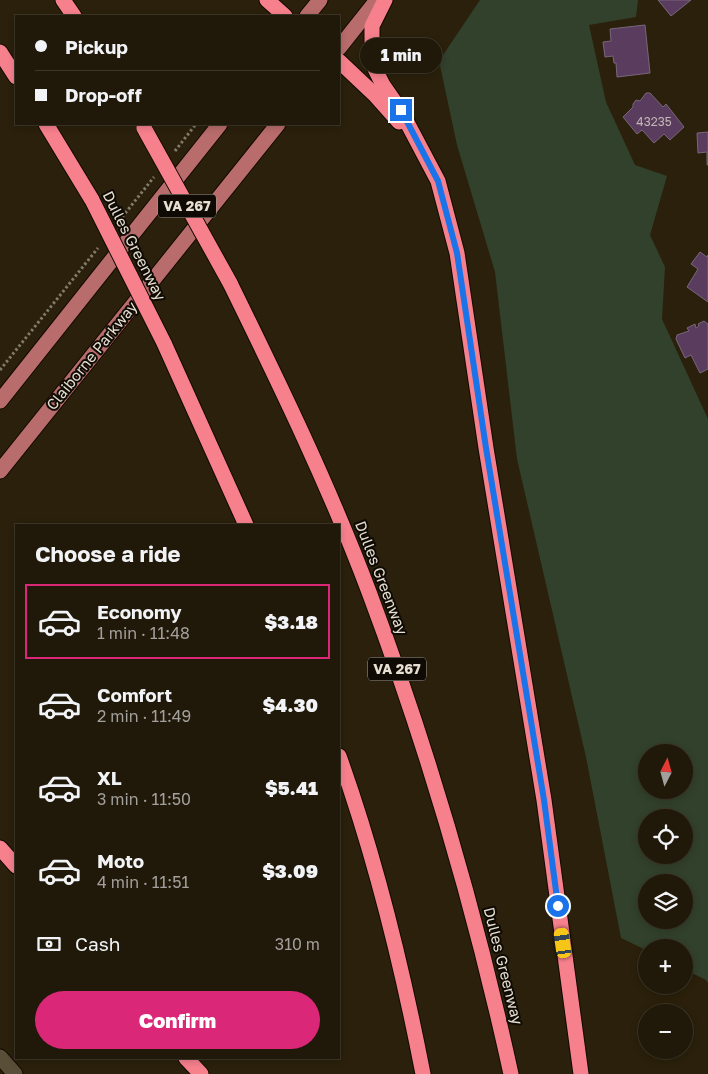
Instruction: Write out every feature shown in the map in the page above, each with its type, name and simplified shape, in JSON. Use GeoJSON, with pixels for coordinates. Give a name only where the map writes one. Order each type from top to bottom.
{"type":"FeatureCollection","features":[{"type":"Feature","properties":{"kind":"highway"},"geometry":{"type":"LineString","coordinates":[[62,0],[73,15]]}},
{"type":"Feature","properties":{"kind":"highway"},"geometry":{"type":"LineString","coordinates":[[267,0],[284,15]]}},
{"type":"Feature","properties":{"kind":"highway"},"geometry":{"type":"LineString","coordinates":[[385,0],[372,26],[374,67],[383,85],[401,110],[438,181],[457,253],[488,458],[544,800],[581,1074]]}},
{"type":"Feature","properties":{"kind":"highway"},"geometry":{"type":"LineString","coordinates":[[0,52],[15,75]]}},
{"type":"Feature","properties":{"kind":"highway"},"geometry":{"type":"LineString","coordinates":[[340,62],[375,95],[421,147]]}},
{"type":"Feature","properties":{"kind":"highway","name":"Dulles Greenway"},"geometry":{"type":"LineString","coordinates":[[47,125],[92,200],[164,343],[246,524]]}},
{"type":"Feature","properties":{"kind":"highway","name":"Dulles Greenway"},"geometry":{"type":"LineString","coordinates":[[142,126],[230,283],[284,393],[328,491],[368,590],[405,691],[439,794],[469,897],[511,1074]]}},
{"type":"Feature","properties":{"kind":"highway"},"geometry":{"type":"LineString","coordinates":[[340,759],[384,900],[402,970],[423,1074]]}},
{"type":"Feature","properties":{"kind":"highway"},"geometry":{"type":"LineString","coordinates":[[0,848],[15,865]]}},
{"type":"Feature","properties":{"kind":"highway"},"geometry":{"type":"LineString","coordinates":[[187,1059],[201,1074]]}},
{"type":"Feature","properties":{"kind":"main road"},"geometry":{"type":"LineString","coordinates":[[307,15],[320,0]]}},
{"type":"Feature","properties":{"kind":"main road"},"geometry":{"type":"LineString","coordinates":[[340,47],[377,0]]}},
{"type":"Feature","properties":{"kind":"main road"},"geometry":{"type":"LineString","coordinates":[[0,401],[219,125]]}},
{"type":"Feature","properties":{"kind":"main road","name":"Claiborne Parkway"},"geometry":{"type":"LineString","coordinates":[[0,471],[277,125]]}},
{"type":"Feature","properties":{"kind":"lane"},"geometry":{"type":"LineString","coordinates":[[0,1057],[15,1074]]}},
{"type":"Feature","properties":{"kind":"green space"},"geometry":{"type":"Polygon","coordinates":[[[480,0],[638,0],[636,17],[589,25],[606,102],[635,165],[667,176],[650,235],[665,267],[662,319],[708,419],[708,983],[693,974],[693,939],[638,939],[638,946],[621,938],[586,757],[517,459],[495,272],[457,145],[439,61],[480,0]]]}},
{"type":"Feature","properties":{"kind":"building"},"geometry":{"type":"Polygon","coordinates":[[[658,0],[691,0],[671,16],[658,0]]]}},
{"type":"Feature","properties":{"kind":"building"},"geometry":{"type":"Polygon","coordinates":[[[645,25],[650,73],[617,77],[616,63],[614,63],[613,56],[605,57],[603,42],[611,41],[610,29],[645,25]]]}},
{"type":"Feature","properties":{"kind":"building"},"geometry":{"type":"Polygon","coordinates":[[[646,93],[650,93],[663,107],[666,104],[684,127],[670,140],[664,134],[654,143],[642,130],[637,134],[623,117],[633,107],[636,100],[640,101],[646,93]]]}},
{"type":"Feature","properties":{"kind":"building"},"geometry":{"type":"Polygon","coordinates":[[[708,132],[707,165],[707,152],[698,153],[697,133],[708,132]]]}},
{"type":"Feature","properties":{"kind":"building"},"geometry":{"type":"Polygon","coordinates":[[[700,252],[707,257],[708,255],[708,302],[687,287],[698,269],[691,264],[700,252]]]}},
{"type":"Feature","properties":{"kind":"building"},"geometry":{"type":"Polygon","coordinates":[[[704,321],[708,324],[708,369],[700,373],[691,355],[685,358],[676,339],[677,335],[689,331],[687,328],[695,324],[696,328],[699,326],[698,324],[704,321]]]}},
{"type":"Feature","properties":{"kind":"route"},"geometry":{"type":"LineString","coordinates":[[401,110],[438,181],[457,253],[486,448],[544,800],[558,906]]}}]}
